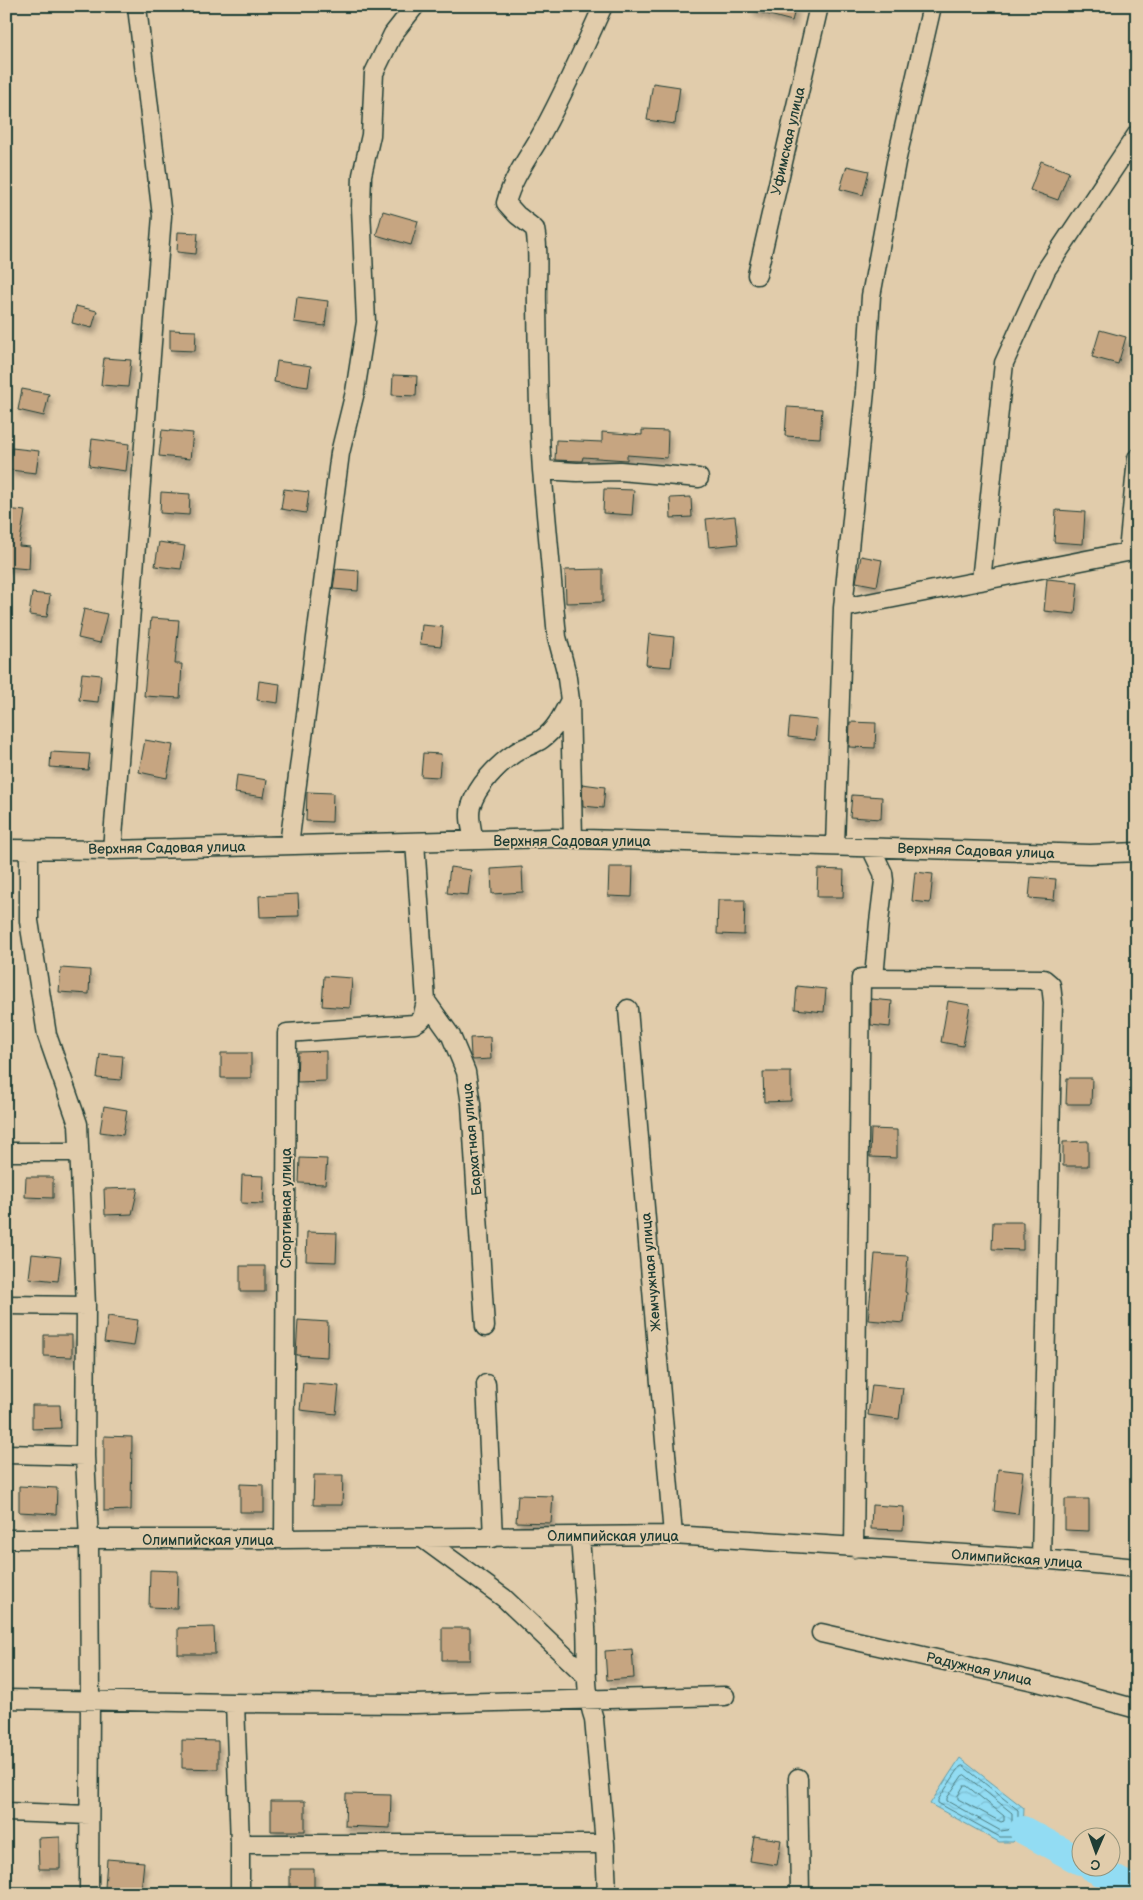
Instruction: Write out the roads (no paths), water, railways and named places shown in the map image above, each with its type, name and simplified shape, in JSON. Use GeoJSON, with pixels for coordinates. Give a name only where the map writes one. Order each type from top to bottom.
{"type":"FeatureCollection","features":[{"type":"Feature","properties":{"kind":"street"},"geometry":{"type":"LineString","coordinates":[[112,850],[162,216],[137,7],[139,6]]}},
{"type":"Feature","properties":{"kind":"street"},"geometry":{"type":"LineString","coordinates":[[289,845],[340,452],[355,392],[366,322],[361,208],[362,175],[371,135],[374,73],[392,34],[416,6]]}},
{"type":"Feature","properties":{"kind":"street"},"geometry":{"type":"LineString","coordinates":[[573,839],[570,700],[566,671],[557,637],[539,421],[536,274],[538,242],[535,229],[517,215],[506,203],[509,191],[537,142],[603,6]]}},
{"type":"Feature","properties":{"kind":"street","name":"Уфимская улица"},"geometry":{"type":"LineString","coordinates":[[757,275],[819,6]]}},
{"type":"Feature","properties":{"kind":"street"},"geometry":{"type":"LineString","coordinates":[[834,846],[843,608],[865,391],[871,296],[896,162],[932,6]]}},
{"type":"Feature","properties":{"kind":"street"},"geometry":{"type":"LineString","coordinates":[[981,582],[1004,363],[1046,270],[1137,134]]}},
{"type":"Feature","properties":{"kind":"street"},"geometry":{"type":"LineString","coordinates":[[843,608],[1132,551],[1137,458]]}},
{"type":"Feature","properties":{"kind":"street"},"geometry":{"type":"LineString","coordinates":[[542,470],[577,472],[620,471],[699,478]]}},
{"type":"Feature","properties":{"kind":"street"},"geometry":{"type":"LineString","coordinates":[[474,840],[471,825],[471,807],[486,780],[516,752],[542,740],[555,727],[570,700]]}},
{"type":"Feature","properties":{"kind":"street","name":"Верхняя Садовая улица"},"geometry":{"type":"LineString","coordinates":[[6,849],[28,851],[112,850],[573,839],[1090,854],[1137,852]]}},
{"type":"Feature","properties":{"kind":"street"},"geometry":{"type":"LineString","coordinates":[[415,842],[426,1001]]}},
{"type":"Feature","properties":{"kind":"street"},"geometry":{"type":"LineString","coordinates":[[871,848],[883,873],[884,881],[874,978]]}},
{"type":"Feature","properties":{"kind":"street"},"geometry":{"type":"LineString","coordinates":[[28,851],[29,921],[48,1035],[78,1124],[86,1306],[85,1456],[90,1701],[89,1894]]}},
{"type":"Feature","properties":{"kind":"street"},"geometry":{"type":"LineString","coordinates":[[854,1548],[861,978],[1044,979],[1051,985],[1053,1002],[1041,1559]]}},
{"type":"Feature","properties":{"kind":"street","name":"Бархатная улица"},"geometry":{"type":"LineString","coordinates":[[426,1001],[451,1036],[466,1072],[471,1104],[485,1327]]}},
{"type":"Feature","properties":{"kind":"street","name":"Спортивная улица"},"geometry":{"type":"LineString","coordinates":[[284,1539],[286,1032],[414,1024],[422,1019],[426,1001]]}},
{"type":"Feature","properties":{"kind":"street","name":"Жемчужная улица"},"geometry":{"type":"LineString","coordinates":[[628,1009],[673,1535]]}},
{"type":"Feature","properties":{"kind":"street"},"geometry":{"type":"LineString","coordinates":[[6,1152],[79,1152]]}},
{"type":"Feature","properties":{"kind":"street"},"geometry":{"type":"LineString","coordinates":[[6,1305],[86,1306]]}},
{"type":"Feature","properties":{"kind":"street"},"geometry":{"type":"LineString","coordinates":[[486,1384],[493,1538]]}},
{"type":"Feature","properties":{"kind":"street"},"geometry":{"type":"LineString","coordinates":[[6,1454],[85,1456]]}},
{"type":"Feature","properties":{"kind":"street","name":"Олимпийская улица"},"geometry":{"type":"LineString","coordinates":[[6,1539],[493,1538],[673,1535],[1041,1559],[1137,1568]]}},
{"type":"Feature","properties":{"kind":"street"},"geometry":{"type":"LineString","coordinates":[[580,1536],[586,1630],[586,1676],[588,1699],[594,1719],[607,1894]]}},
{"type":"Feature","properties":{"kind":"street"},"geometry":{"type":"LineString","coordinates":[[422,1538],[504,1598],[586,1676]]}},
{"type":"Feature","properties":{"kind":"street","name":"Радужная улица"},"geometry":{"type":"LineString","coordinates":[[821,1632],[1038,1682],[1137,1709]]}},
{"type":"Feature","properties":{"kind":"street"},"geometry":{"type":"LineString","coordinates":[[6,1699],[235,1704],[414,1704],[725,1696]]}},
{"type":"Feature","properties":{"kind":"street"},"geometry":{"type":"LineString","coordinates":[[235,1704],[240,1894]]}},
{"type":"Feature","properties":{"kind":"street"},"geometry":{"type":"LineString","coordinates":[[798,1778],[800,1894]]}},
{"type":"Feature","properties":{"kind":"street"},"geometry":{"type":"LineString","coordinates":[[6,1812],[90,1814]]}},
{"type":"Feature","properties":{"kind":"street"},"geometry":{"type":"LineString","coordinates":[[240,1844],[604,1844]]}},
{"type":"Feature","properties":{"kind":"water"},"geometry":{"type":"Polygon","coordinates":[[[960,1758],[1024,1808],[1023,1830],[1013,1842],[999,1842],[930,1804],[960,1758]]]}},
{"type":"Feature","properties":{"kind":"waterway"},"geometry":{"type":"LineString","coordinates":[[1023,1830],[1070,1856]]}},
{"type":"Feature","properties":{"kind":"waterway"},"geometry":{"type":"LineString","coordinates":[[1112,1878],[1137,1891]]}}]}
